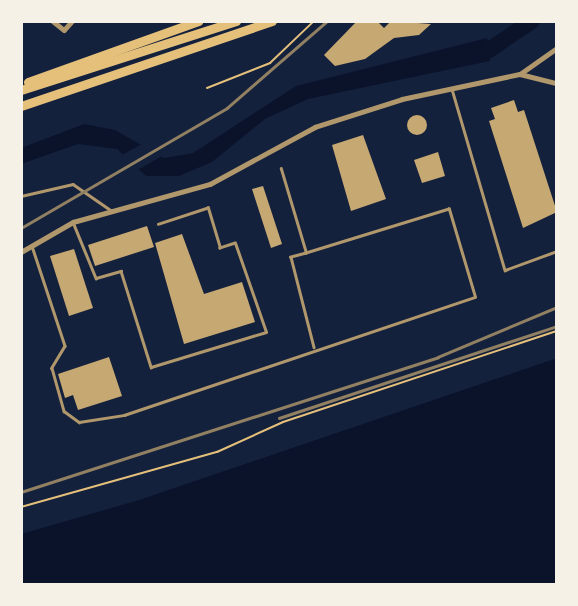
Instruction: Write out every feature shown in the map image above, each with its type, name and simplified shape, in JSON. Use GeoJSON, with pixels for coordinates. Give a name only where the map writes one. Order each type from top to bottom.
{"type":"FeatureCollection","features":[{"type":"Feature","properties":{"kind":"highway"},"geometry":{"type":"LineString","coordinates":[[21,84],[198,21]]}},
{"type":"Feature","properties":{"kind":"highway"},"geometry":{"type":"LineString","coordinates":[[21,90],[236,21]]}},
{"type":"Feature","properties":{"kind":"highway"},"geometry":{"type":"LineString","coordinates":[[21,106],[272,21]]}},
{"type":"Feature","properties":{"kind":"street"},"geometry":{"type":"LineString","coordinates":[[54,21],[64,30],[72,21]]}},
{"type":"Feature","properties":{"kind":"street"},"geometry":{"type":"LineString","coordinates":[[21,252],[73,222],[210,184],[338,119],[520,74],[557,48]]}},
{"type":"Feature","properties":{"kind":"street"},"geometry":{"type":"LineString","coordinates":[[520,74],[557,83]]}},
{"type":"Feature","properties":{"kind":"lane"},"geometry":{"type":"LineString","coordinates":[[452,89],[505,270],[557,251]]}},
{"type":"Feature","properties":{"kind":"lane"},"geometry":{"type":"LineString","coordinates":[[281,169],[306,253]]}},
{"type":"Feature","properties":{"kind":"lane"},"geometry":{"type":"LineString","coordinates":[[21,196],[73,184],[112,211]]}},
{"type":"Feature","properties":{"kind":"lane"},"geometry":{"type":"LineString","coordinates":[[73,222],[96,278],[121,271],[150,368],[266,331],[235,243],[220,248],[208,208],[159,224]]}},
{"type":"Feature","properties":{"kind":"lane"},"geometry":{"type":"LineString","coordinates":[[32,246],[65,346],[52,369],[64,411],[79,422],[124,415],[314,347],[475,297],[449,209],[291,257],[314,347]]}},
{"type":"Feature","properties":{"kind":"lane"},"geometry":{"type":"LineString","coordinates":[[21,379],[21,388]]}},
{"type":"Feature","properties":{"kind":"path"},"geometry":{"type":"LineString","coordinates":[[207,88],[270,63],[314,21]]}},
{"type":"Feature","properties":{"kind":"path"},"geometry":{"type":"LineString","coordinates":[[21,507],[217,452],[283,422],[557,331]]}},
{"type":"Feature","properties":{"kind":"water"},"geometry":{"type":"Polygon","coordinates":[[[487,38],[490,61],[308,99],[265,119],[212,162],[179,176],[146,176],[117,149],[78,144],[21,164],[21,148],[84,124],[115,130],[164,158],[193,153],[296,86],[487,38]]]}},
{"type":"Feature","properties":{"kind":"water"},"geometry":{"type":"Polygon","coordinates":[[[557,358],[557,585],[21,585],[21,534],[139,500],[557,358]]]}},
{"type":"Feature","properties":{"kind":"pier"},"geometry":{"type":"Polygon","coordinates":[[[144,143],[164,155],[136,171],[120,156],[144,143]]]}},
{"type":"Feature","properties":{"kind":"building"},"geometry":{"type":"Polygon","coordinates":[[[357,21],[377,21],[384,28],[391,21],[431,24],[419,35],[394,38],[365,59],[335,66],[324,55],[357,21]]]}},
{"type":"Feature","properties":{"kind":"building"},"geometry":{"type":"Polygon","coordinates":[[[514,100],[518,112],[524,110],[557,212],[523,228],[489,121],[495,119],[491,108],[514,100]]]}},
{"type":"Feature","properties":{"kind":"building"},"geometry":{"type":"Polygon","coordinates":[[[413,115],[421,115],[427,125],[421,135],[413,135],[407,129],[407,121],[413,115]]]}},
{"type":"Feature","properties":{"kind":"building"},"geometry":{"type":"Polygon","coordinates":[[[363,135],[386,199],[351,211],[332,145],[363,135]]]}},
{"type":"Feature","properties":{"kind":"building"},"geometry":{"type":"Polygon","coordinates":[[[438,152],[445,176],[422,183],[414,160],[438,152]]]}},
{"type":"Feature","properties":{"kind":"building"},"geometry":{"type":"Polygon","coordinates":[[[263,186],[282,244],[271,248],[252,189],[263,186]]]}},
{"type":"Feature","properties":{"kind":"building"},"geometry":{"type":"Polygon","coordinates":[[[147,226],[154,247],[95,266],[88,245],[147,226]]]}},
{"type":"Feature","properties":{"kind":"building"},"geometry":{"type":"Polygon","coordinates":[[[182,234],[204,294],[242,282],[255,322],[184,344],[155,243],[182,234]]]}},
{"type":"Feature","properties":{"kind":"building"},"geometry":{"type":"Polygon","coordinates":[[[74,249],[93,308],[69,316],[50,256],[74,249]]]}},
{"type":"Feature","properties":{"kind":"building"},"geometry":{"type":"Polygon","coordinates":[[[109,357],[122,396],[78,410],[73,395],[65,398],[58,374],[109,357]]]}},
{"type":"Feature","properties":{"kind":"waterway"},"geometry":{"type":"LineString","coordinates":[[470,54],[489,50],[532,21]]}},
{"type":"Feature","properties":{"kind":"railway"},"geometry":{"type":"LineString","coordinates":[[21,228],[227,108],[327,21]]}},
{"type":"Feature","properties":{"kind":"railway"},"geometry":{"type":"LineString","coordinates":[[21,492],[438,357],[557,307]]}},
{"type":"Feature","properties":{"kind":"railway"},"geometry":{"type":"LineString","coordinates":[[279,418],[557,326]]}}]}
